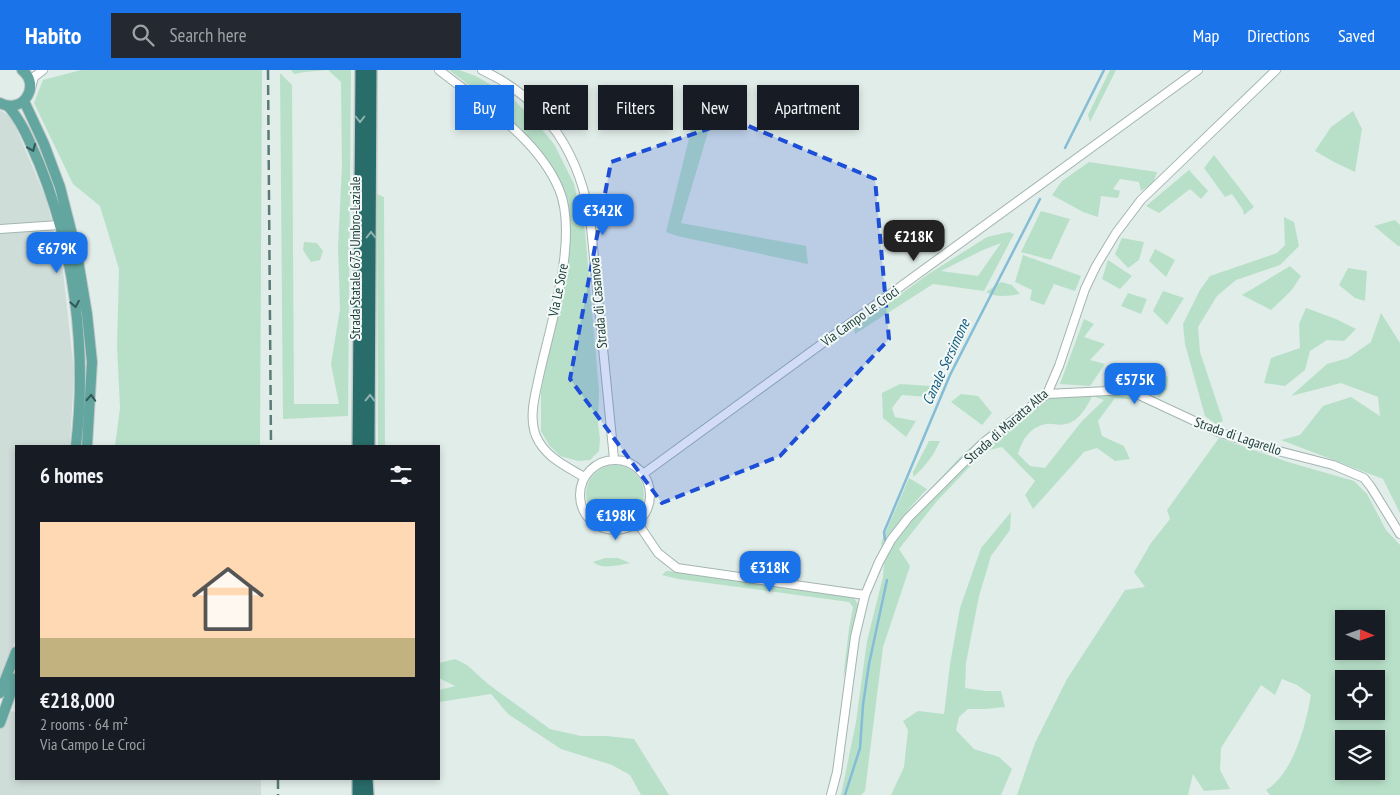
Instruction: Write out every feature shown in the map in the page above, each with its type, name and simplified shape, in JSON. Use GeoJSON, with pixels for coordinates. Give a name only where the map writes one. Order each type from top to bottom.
{"type":"FeatureCollection","features":[{"type":"Feature","properties":{"kind":"highway","name":"Strada Statale 675 Umbro-Laziale"},"geometry":{"type":"LineString","coordinates":[[358,445],[360,70]]}},
{"type":"Feature","properties":{"kind":"highway","name":"Strada Statale 675 Umbro-Laziale"},"geometry":{"type":"LineString","coordinates":[[369,445],[370,70]]}},
{"type":"Feature","properties":{"kind":"highway"},"geometry":{"type":"LineString","coordinates":[[358,780],[358,795]]}},
{"type":"Feature","properties":{"kind":"highway"},"geometry":{"type":"LineString","coordinates":[[367,780],[368,795]]}},
{"type":"Feature","properties":{"kind":"main road"},"geometry":{"type":"LineString","coordinates":[[4,104],[14,106],[24,101],[31,88],[29,77],[22,70]]}},
{"type":"Feature","properties":{"kind":"main road"},"geometry":{"type":"LineString","coordinates":[[24,101],[44,144],[60,187],[77,254],[87,314],[92,362],[86,445]]}},
{"type":"Feature","properties":{"kind":"main road"},"geometry":{"type":"LineString","coordinates":[[4,104],[19,118],[32,147],[49,189],[66,255],[76,314],[80,363],[76,445]]}},
{"type":"Feature","properties":{"kind":"main road"},"geometry":{"type":"LineString","coordinates":[[0,693],[15,655]]}},
{"type":"Feature","properties":{"kind":"main road"},"geometry":{"type":"LineString","coordinates":[[0,723],[15,681]]}},
{"type":"Feature","properties":{"kind":"street"},"geometry":{"type":"LineString","coordinates":[[34,70],[42,70]]}},
{"type":"Feature","properties":{"kind":"street"},"geometry":{"type":"LineString","coordinates":[[31,88],[34,77],[42,70]]}},
{"type":"Feature","properties":{"kind":"street","name":"Via Le Sore"},"geometry":{"type":"LineString","coordinates":[[439,70],[511,127],[528,143],[544,163],[559,190],[566,213],[566,241],[560,283],[534,401],[534,421],[536,435],[549,455],[584,477]]}},
{"type":"Feature","properties":{"kind":"street","name":"Strada di Casanova"},"geometry":{"type":"LineString","coordinates":[[482,70],[512,86],[538,108],[563,142],[582,182],[591,227],[614,459]]}},
{"type":"Feature","properties":{"kind":"street","name":"Via Campo Le Croci"},"geometry":{"type":"LineString","coordinates":[[643,474],[1198,70]]}},
{"type":"Feature","properties":{"kind":"street","name":"Strada di Maratta Alta"},"geometry":{"type":"LineString","coordinates":[[831,795],[837,772],[855,637],[865,595],[891,540],[908,518],[983,443],[1047,394],[1059,366],[1085,289],[1096,266],[1116,233],[1140,200],[1276,70]]}},
{"type":"Feature","properties":{"kind":"street"},"geometry":{"type":"LineString","coordinates":[[0,229],[59,225]]}},
{"type":"Feature","properties":{"kind":"street","name":"Strada di Lagarello"},"geometry":{"type":"LineString","coordinates":[[1047,394],[1128,390],[1218,432],[1267,448],[1333,465],[1364,478],[1372,486],[1400,534]]}},
{"type":"Feature","properties":{"kind":"street"},"geometry":{"type":"LineString","coordinates":[[614,459],[630,463],[643,474],[649,486],[650,499],[646,512],[637,522],[614,530],[599,526],[592,521],[582,508],[580,492],[584,477],[597,464],[614,459]]}},
{"type":"Feature","properties":{"kind":"street"},"geometry":{"type":"LineString","coordinates":[[637,522],[658,553],[677,568],[865,595]]}},
{"type":"Feature","properties":{"kind":"highlighted area"},"geometry":{"type":"Polygon","coordinates":[[[734,120],[875,179],[889,339],[780,456],[662,503],[570,379],[611,162],[734,120]]]}},
{"type":"Feature","properties":{"kind":"shaded area"},"geometry":{"type":"Polygon","coordinates":[[[0,110],[12,118],[47,201],[63,271],[74,372],[70,445],[15,445],[15,642],[0,679],[0,110]]]}},
{"type":"Feature","properties":{"kind":"shaded area"},"geometry":{"type":"Polygon","coordinates":[[[0,710],[15,712],[15,780],[261,780],[261,795],[0,795],[0,710]]]}},
{"type":"Feature","properties":{"kind":"green space"},"geometry":{"type":"Polygon","coordinates":[[[81,70],[262,70],[260,445],[115,445],[120,408],[117,346],[119,269],[100,206],[73,184],[34,103],[43,80],[81,70]]]}},
{"type":"Feature","properties":{"kind":"green space"},"geometry":{"type":"Polygon","coordinates":[[[291,70],[328,70],[294,74],[291,70]]]}},
{"type":"Feature","properties":{"kind":"green space"},"geometry":{"type":"Polygon","coordinates":[[[328,70],[351,70],[348,416],[283,419],[280,73],[292,85],[294,404],[339,404],[331,364],[340,309],[338,248],[342,166],[341,82],[328,70]]]}},
{"type":"Feature","properties":{"kind":"green space"},"geometry":{"type":"Polygon","coordinates":[[[449,70],[459,70],[476,76],[491,85],[469,85],[449,70]]]}},
{"type":"Feature","properties":{"kind":"green space"},"geometry":{"type":"Polygon","coordinates":[[[1110,70],[1116,70],[1090,122],[1088,115],[1110,70]]]}},
{"type":"Feature","properties":{"kind":"green space"},"geometry":{"type":"Polygon","coordinates":[[[514,100],[524,110],[524,130],[542,130],[554,144],[574,184],[585,231],[599,390],[599,451],[590,460],[578,461],[560,456],[549,445],[541,431],[541,392],[569,250],[568,205],[558,178],[542,153],[514,127],[514,100]]]}},
{"type":"Feature","properties":{"kind":"green space"},"geometry":{"type":"Polygon","coordinates":[[[1353,111],[1362,129],[1355,172],[1315,151],[1331,127],[1353,111]]]}},
{"type":"Feature","properties":{"kind":"green space"},"geometry":{"type":"Polygon","coordinates":[[[691,130],[709,130],[681,223],[806,246],[808,264],[677,236],[666,232],[691,130]]]}},
{"type":"Feature","properties":{"kind":"green space"},"geometry":{"type":"Polygon","coordinates":[[[1214,155],[1254,207],[1244,215],[1243,210],[1232,194],[1225,197],[1204,168],[1214,155]]]}},
{"type":"Feature","properties":{"kind":"green space"},"geometry":{"type":"Polygon","coordinates":[[[1089,162],[1157,172],[1153,184],[1141,191],[1139,182],[1120,179],[1113,189],[1120,191],[1118,198],[1101,196],[1098,217],[1083,212],[1052,195],[1062,181],[1089,162]]]}},
{"type":"Feature","properties":{"kind":"green space"},"geometry":{"type":"Polygon","coordinates":[[[1189,170],[1208,191],[1201,199],[1190,189],[1159,213],[1146,206],[1189,170]]]}},
{"type":"Feature","properties":{"kind":"green space"},"geometry":{"type":"Polygon","coordinates":[[[377,194],[384,197],[385,445],[378,445],[377,194]]]}},
{"type":"Feature","properties":{"kind":"green space"},"geometry":{"type":"Polygon","coordinates":[[[1041,211],[1070,219],[1051,260],[1021,252],[1041,211]]]}},
{"type":"Feature","properties":{"kind":"green space"},"geometry":{"type":"Polygon","coordinates":[[[1284,217],[1294,222],[1299,246],[1280,265],[1236,280],[1217,296],[1198,327],[1200,352],[1223,421],[1217,425],[1205,416],[1185,344],[1183,324],[1200,290],[1210,276],[1277,253],[1285,245],[1284,217]]]}},
{"type":"Feature","properties":{"kind":"green space"},"geometry":{"type":"Polygon","coordinates":[[[1395,220],[1400,225],[1400,246],[1374,226],[1395,220]]]}},
{"type":"Feature","properties":{"kind":"green space"},"geometry":{"type":"Polygon","coordinates":[[[1009,232],[1014,234],[984,291],[933,284],[855,334],[854,328],[927,275],[987,237],[1009,232]],[[1001,243],[941,271],[978,276],[1001,243]]]}},
{"type":"Feature","properties":{"kind":"green space"},"geometry":{"type":"Polygon","coordinates":[[[1122,238],[1144,242],[1139,260],[1128,268],[1115,254],[1122,238]]]}},
{"type":"Feature","properties":{"kind":"green space"},"geometry":{"type":"Polygon","coordinates":[[[304,242],[317,243],[323,251],[320,260],[311,262],[303,250],[304,242]]]}},
{"type":"Feature","properties":{"kind":"green space"},"geometry":{"type":"Polygon","coordinates":[[[1155,249],[1175,260],[1166,277],[1149,261],[1155,249]]]}},
{"type":"Feature","properties":{"kind":"green space"},"geometry":{"type":"Polygon","coordinates":[[[1023,255],[1081,276],[1075,291],[1054,284],[1044,305],[1030,300],[1032,290],[1015,282],[1023,255]]]}},
{"type":"Feature","properties":{"kind":"green space"},"geometry":{"type":"Polygon","coordinates":[[[1108,260],[1132,276],[1120,289],[1102,279],[1108,260]]]}},
{"type":"Feature","properties":{"kind":"green space"},"geometry":{"type":"Polygon","coordinates":[[[1290,266],[1301,276],[1291,291],[1271,310],[1242,295],[1290,266]]]}},
{"type":"Feature","properties":{"kind":"green space"},"geometry":{"type":"Polygon","coordinates":[[[1348,268],[1367,271],[1365,301],[1355,298],[1339,285],[1348,268]]]}},
{"type":"Feature","properties":{"kind":"green space"},"geometry":{"type":"Polygon","coordinates":[[[1001,282],[1012,285],[1020,294],[998,296],[986,292],[1001,282]]]}},
{"type":"Feature","properties":{"kind":"green space"},"geometry":{"type":"Polygon","coordinates":[[[1163,291],[1184,298],[1167,325],[1153,311],[1163,291]]]}},
{"type":"Feature","properties":{"kind":"green space"},"geometry":{"type":"Polygon","coordinates":[[[1128,293],[1147,299],[1141,314],[1121,306],[1128,293]]]}},
{"type":"Feature","properties":{"kind":"green space"},"geometry":{"type":"Polygon","coordinates":[[[1306,308],[1356,329],[1344,341],[1327,340],[1310,351],[1305,370],[1285,386],[1264,383],[1271,358],[1300,348],[1299,324],[1306,308]]]}},
{"type":"Feature","properties":{"kind":"green space"},"geometry":{"type":"Polygon","coordinates":[[[1381,313],[1400,343],[1400,513],[1383,479],[1281,440],[1300,435],[1323,406],[1351,397],[1380,416],[1378,397],[1341,383],[1291,396],[1327,364],[1348,358],[1371,342],[1381,313]]]}},
{"type":"Feature","properties":{"kind":"green space"},"geometry":{"type":"Polygon","coordinates":[[[1084,319],[1094,324],[1084,337],[1105,344],[1090,360],[1105,364],[1090,386],[1060,384],[1084,319]]]}},
{"type":"Feature","properties":{"kind":"green space"},"geometry":{"type":"Polygon","coordinates":[[[1158,370],[1168,377],[1167,389],[1159,398],[1153,386],[1158,370]]]}},
{"type":"Feature","properties":{"kind":"green space"},"geometry":{"type":"Polygon","coordinates":[[[900,384],[931,386],[927,397],[902,395],[892,408],[895,417],[916,421],[906,437],[883,418],[882,393],[900,384]]]}},
{"type":"Feature","properties":{"kind":"green space"},"geometry":{"type":"Polygon","coordinates":[[[961,394],[978,396],[992,413],[982,425],[951,402],[961,394]]]}},
{"type":"Feature","properties":{"kind":"green space"},"geometry":{"type":"Polygon","coordinates":[[[1116,394],[1139,400],[1115,398],[1098,421],[1102,436],[1124,446],[1130,459],[1115,461],[1097,448],[1084,452],[1033,509],[1025,495],[1035,481],[1002,447],[989,450],[975,461],[937,501],[899,549],[910,566],[883,647],[865,791],[861,795],[841,795],[856,722],[867,641],[883,577],[884,563],[881,543],[909,478],[927,489],[906,512],[919,501],[964,453],[994,427],[1007,429],[1050,398],[1116,394]],[[1092,396],[1088,405],[1075,420],[1061,425],[1046,424],[1035,428],[1024,439],[1018,454],[1030,466],[1045,468],[1082,421],[1104,400],[1092,396]]]}},
{"type":"Feature","properties":{"kind":"green space"},"geometry":{"type":"Polygon","coordinates":[[[1219,438],[1288,462],[1354,481],[1367,494],[1386,530],[1400,545],[1400,795],[1270,795],[1266,790],[1284,773],[1297,748],[1306,720],[1311,695],[1297,685],[1282,679],[1275,695],[1261,685],[1221,748],[1220,770],[1230,789],[1204,791],[1193,774],[1188,795],[1017,795],[1035,743],[1067,679],[1125,590],[1145,587],[1134,572],[1151,543],[1170,519],[1167,510],[1219,438]]]}},
{"type":"Feature","properties":{"kind":"green space"},"geometry":{"type":"Polygon","coordinates":[[[929,441],[940,441],[929,460],[913,477],[913,472],[929,441]]]}},
{"type":"Feature","properties":{"kind":"green space"},"geometry":{"type":"Polygon","coordinates":[[[615,465],[626,467],[639,478],[644,494],[642,505],[631,518],[615,523],[604,521],[591,510],[586,494],[588,483],[599,470],[615,465]]]}},
{"type":"Feature","properties":{"kind":"green space"},"geometry":{"type":"Polygon","coordinates":[[[1011,512],[1010,530],[991,556],[979,596],[966,663],[965,688],[1001,691],[1005,707],[968,709],[959,717],[956,730],[974,749],[999,757],[1012,769],[1001,795],[891,795],[904,767],[908,730],[903,721],[918,711],[944,714],[950,664],[960,608],[981,548],[1011,512]]]}},
{"type":"Feature","properties":{"kind":"green space"},"geometry":{"type":"Polygon","coordinates":[[[605,558],[618,558],[630,563],[616,566],[601,566],[593,562],[605,558]]]}},
{"type":"Feature","properties":{"kind":"green space"},"geometry":{"type":"Polygon","coordinates":[[[666,571],[853,596],[859,606],[843,678],[853,607],[849,602],[678,579],[662,575],[666,571]]]}},
{"type":"Feature","properties":{"kind":"green space"},"geometry":{"type":"Polygon","coordinates":[[[455,659],[467,665],[488,684],[550,729],[581,736],[634,739],[669,795],[641,795],[630,775],[612,765],[561,749],[508,714],[491,694],[440,702],[440,690],[455,686],[440,678],[440,663],[455,659]]]}},
{"type":"Feature","properties":{"kind":"waterway","name":"Canale Sersimone"},"geometry":{"type":"LineString","coordinates":[[1065,148],[1104,70]]}},
{"type":"Feature","properties":{"kind":"waterway","name":"Canale Sersimone"},"geometry":{"type":"LineString","coordinates":[[885,540],[884,532],[950,375],[1040,199]]}},
{"type":"Feature","properties":{"kind":"waterway","name":"Canale Sersimone"},"geometry":{"type":"LineString","coordinates":[[845,795],[860,748],[863,705],[869,664],[887,580]]}},
{"type":"Feature","properties":{"kind":"railway"},"geometry":{"type":"LineString","coordinates":[[268,70],[271,445]]}},
{"type":"Feature","properties":{"kind":"railway"},"geometry":{"type":"LineString","coordinates":[[278,780],[278,795]]}}]}
